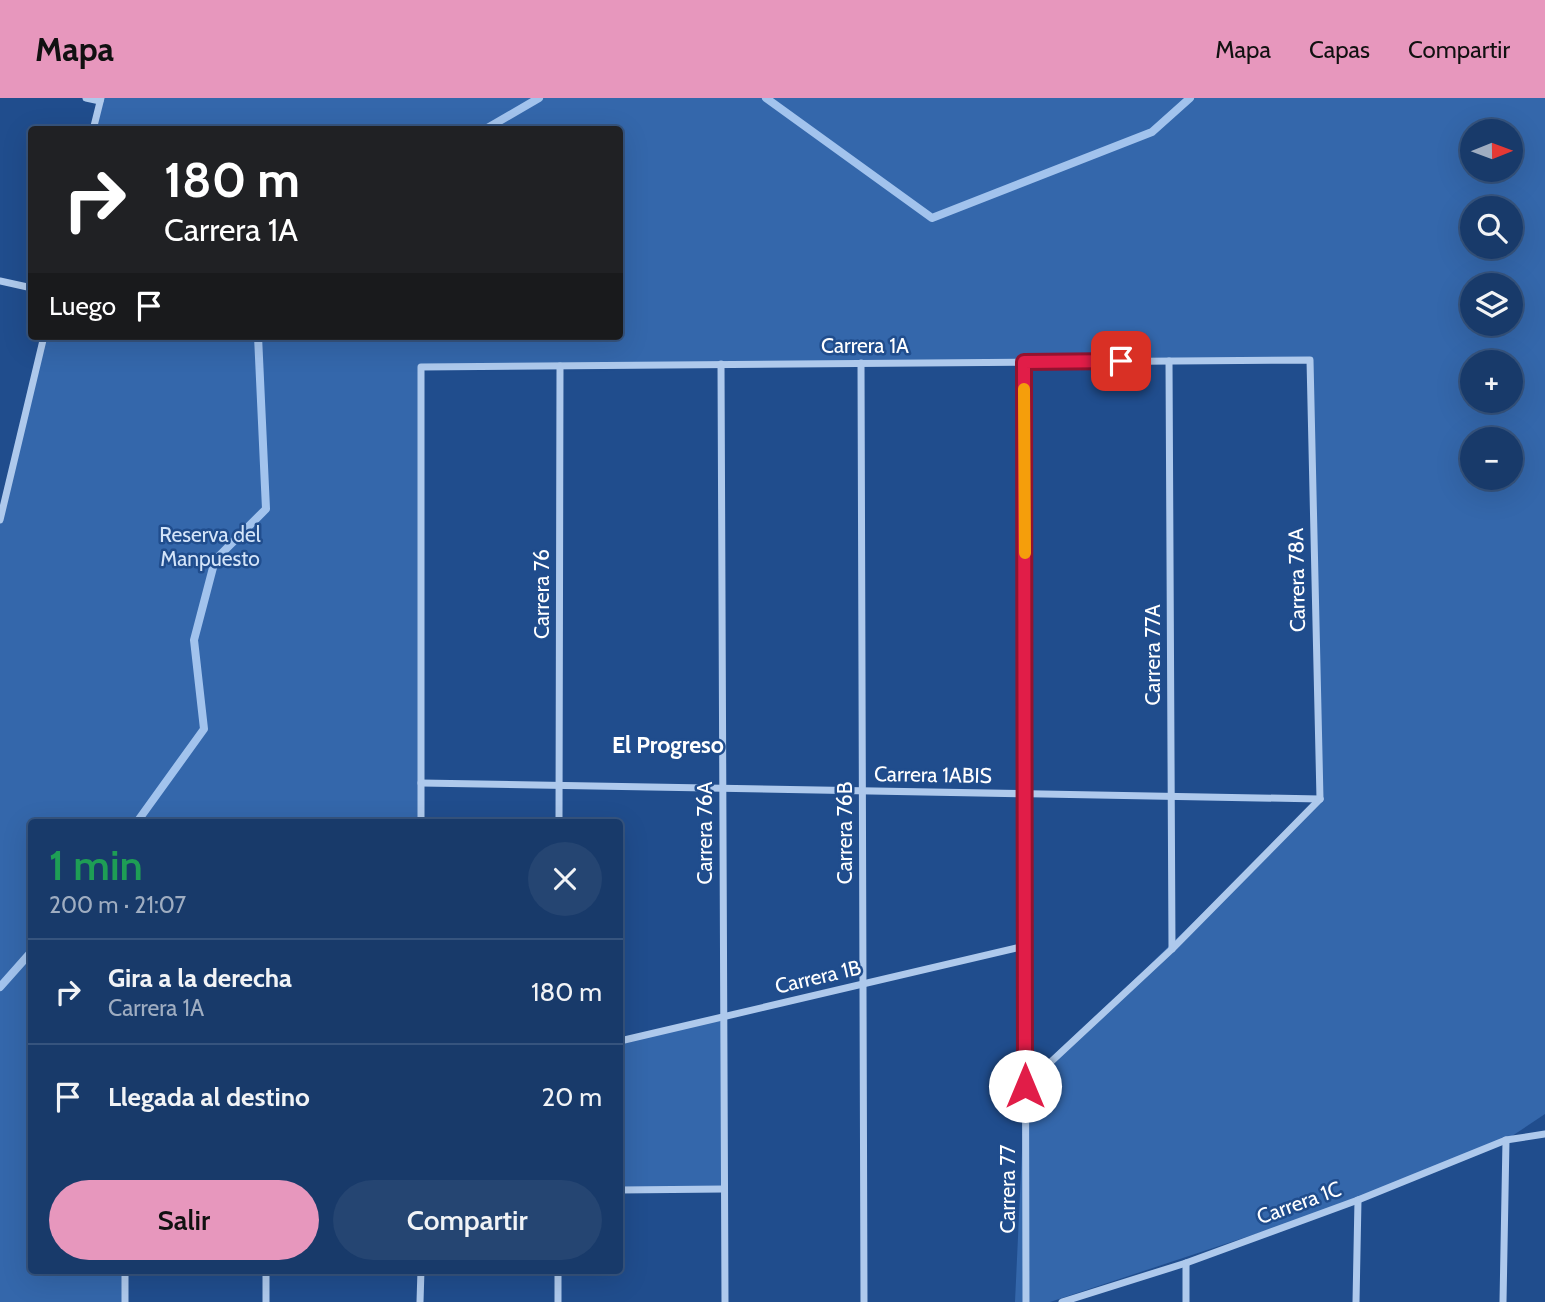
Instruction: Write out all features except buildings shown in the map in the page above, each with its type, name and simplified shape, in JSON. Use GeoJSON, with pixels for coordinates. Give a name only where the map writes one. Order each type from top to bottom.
{"type":"FeatureCollection","features":[{"type":"Feature","properties":{"kind":"street"},"geometry":{"type":"LineString","coordinates":[[86,98],[101,100],[94,126]]}},
{"type":"Feature","properties":{"kind":"street"},"geometry":{"type":"LineString","coordinates":[[0,281],[28,287]]}},
{"type":"Feature","properties":{"kind":"street"},"geometry":{"type":"LineString","coordinates":[[0,520],[43,340]]}},
{"type":"Feature","properties":{"kind":"street","name":"Carrera 1A"},"geometry":{"type":"LineString","coordinates":[[421,783],[421,367],[1310,359]]}},
{"type":"Feature","properties":{"kind":"street","name":"Carrera 78A"},"geometry":{"type":"LineString","coordinates":[[1310,359],[1320,799]]}},
{"type":"Feature","properties":{"kind":"street","name":"Carrera 77A"},"geometry":{"type":"LineString","coordinates":[[1169,361],[1171,949]]}},
{"type":"Feature","properties":{"kind":"street","name":"Carrera 77"},"geometry":{"type":"LineString","coordinates":[[1024,362],[1026,1302]]}},
{"type":"Feature","properties":{"kind":"street","name":"Carrera 76B"},"geometry":{"type":"LineString","coordinates":[[861,363],[864,1302]]}},
{"type":"Feature","properties":{"kind":"street","name":"Carrera 76A"},"geometry":{"type":"LineString","coordinates":[[721,365],[725,1302]]}},
{"type":"Feature","properties":{"kind":"street","name":"Carrera 76"},"geometry":{"type":"LineString","coordinates":[[559,819],[560,366]]}},
{"type":"Feature","properties":{"kind":"street"},"geometry":{"type":"LineString","coordinates":[[421,783],[421,819]]}},
{"type":"Feature","properties":{"kind":"street","name":"Carrera 1ABIS"},"geometry":{"type":"LineString","coordinates":[[421,783],[1320,799]]}},
{"type":"Feature","properties":{"kind":"street"},"geometry":{"type":"LineString","coordinates":[[1025,1086],[1171,949],[1320,799]]}},
{"type":"Feature","properties":{"kind":"street","name":"Carrera 1B"},"geometry":{"type":"LineString","coordinates":[[623,1040],[1025,946]]}},
{"type":"Feature","properties":{"kind":"street","name":"Carrera 1C"},"geometry":{"type":"LineString","coordinates":[[1062,1302],[1186,1264],[1358,1200],[1506,1140],[1545,1134]]}},
{"type":"Feature","properties":{"kind":"street"},"geometry":{"type":"LineString","coordinates":[[1503,1302],[1506,1140]]}},
{"type":"Feature","properties":{"kind":"street"},"geometry":{"type":"LineString","coordinates":[[623,1190],[724,1189]]}},
{"type":"Feature","properties":{"kind":"street"},"geometry":{"type":"LineString","coordinates":[[1356,1302],[1358,1200]]}},
{"type":"Feature","properties":{"kind":"street"},"geometry":{"type":"LineString","coordinates":[[1186,1264],[1186,1302]]}},
{"type":"Feature","properties":{"kind":"street"},"geometry":{"type":"LineString","coordinates":[[125,1274],[125,1302]]}},
{"type":"Feature","properties":{"kind":"street"},"geometry":{"type":"LineString","coordinates":[[266,1274],[266,1302]]}},
{"type":"Feature","properties":{"kind":"street"},"geometry":{"type":"LineString","coordinates":[[421,1274],[421,1302]]}},
{"type":"Feature","properties":{"kind":"street"},"geometry":{"type":"LineString","coordinates":[[558,1274],[558,1302]]}},
{"type":"Feature","properties":{"kind":"green space","name":"Reserva del Manpuesto"},"geometry":{"type":"Polygon","coordinates":[[[86,98],[1545,98],[1545,1114],[1506,1140],[1358,1200],[1050,1302],[1015,1302],[1025,1086],[1320,799],[1310,360],[421,367],[421,819],[28,819],[28,1274],[125,1274],[125,1302],[0,1302],[0,520],[43,340],[623,340],[623,126],[95,126],[100,102],[86,98]]]}},
{"type":"Feature","properties":{"kind":"green space"},"geometry":{"type":"Polygon","coordinates":[[[724,1016],[724,1189],[623,1190],[623,1040],[724,1016]]]}},
{"type":"Feature","properties":{"kind":"waterway"},"geometry":{"type":"LineString","coordinates":[[491,126],[539,98]]}},
{"type":"Feature","properties":{"kind":"waterway"},"geometry":{"type":"LineString","coordinates":[[766,98],[932,218],[1152,132],[1190,98]]}},
{"type":"Feature","properties":{"kind":"waterway"},"geometry":{"type":"LineString","coordinates":[[139,819],[204,729],[194,640],[215,560],[266,509],[258,340]]}},
{"type":"Feature","properties":{"kind":"waterway"},"geometry":{"type":"LineString","coordinates":[[0,987],[28,956]]}},
{"type":"Feature","properties":{"kind":"slow traffic"},"geometry":{"type":"LineString","coordinates":[[1024,389],[1025,553]]}},
{"type":"Feature","properties":{"kind":"district","name":"El Progreso"},"geometry":{"type":"Point","coordinates":[668,745]}},
{"type":"Feature","properties":{"kind":"route"},"geometry":{"type":"LineString","coordinates":[[1025,1086],[1024,362],[1121,361]]}}]}
